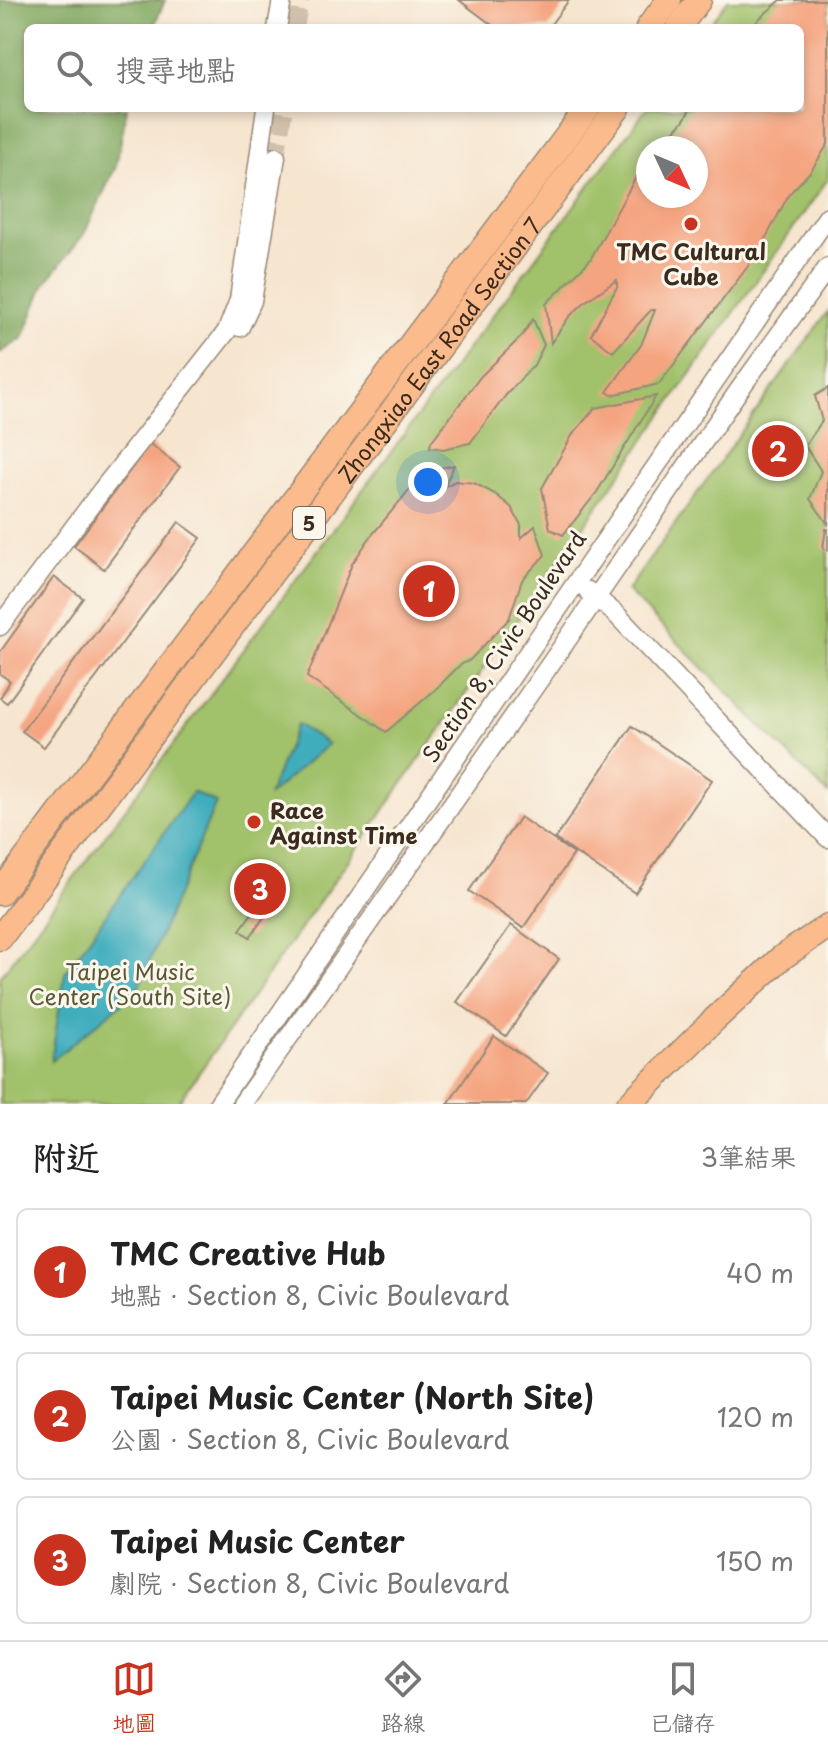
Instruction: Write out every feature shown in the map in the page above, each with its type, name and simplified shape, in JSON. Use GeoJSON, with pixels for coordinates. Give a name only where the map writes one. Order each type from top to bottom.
{"type":"FeatureCollection","features":[{"type":"Feature","properties":{"kind":"main road"},"geometry":{"type":"LineString","coordinates":[[651,24],[669,0]]}},
{"type":"Feature","properties":{"kind":"main road"},"geometry":{"type":"LineString","coordinates":[[681,24],[699,0]]}},
{"type":"Feature","properties":{"kind":"main road","name":"Zhongxiao East Road Section 7"},"geometry":{"type":"LineString","coordinates":[[0,893],[585,112]]}},
{"type":"Feature","properties":{"kind":"main road","name":"Zhongxiao East Road Section 7"},"geometry":{"type":"LineString","coordinates":[[0,938],[615,112]]}},
{"type":"Feature","properties":{"kind":"main road"},"geometry":{"type":"LineString","coordinates":[[629,1104],[781,958],[828,926]]}},
{"type":"Feature","properties":{"kind":"street"},"geometry":{"type":"LineString","coordinates":[[278,24],[282,0]]}},
{"type":"Feature","properties":{"kind":"street"},"geometry":{"type":"LineString","coordinates":[[0,626],[227,331],[239,300],[265,112]]}},
{"type":"Feature","properties":{"kind":"street"},"geometry":{"type":"LineString","coordinates":[[227,331],[238,331],[252,301],[276,157]]}},
{"type":"Feature","properties":{"kind":"street","name":"Section 8, Civic Boulevard"},"geometry":{"type":"LineString","coordinates":[[218,1104],[828,216]]}},
{"type":"Feature","properties":{"kind":"street"},"geometry":{"type":"LineString","coordinates":[[242,1104],[828,267]]}},
{"type":"Feature","properties":{"kind":"street"},"geometry":{"type":"LineString","coordinates":[[576,583],[616,614],[828,838]]}},
{"type":"Feature","properties":{"kind":"green space"},"geometry":{"type":"Polygon","coordinates":[[[0,0],[165,0],[155,24],[24,24],[24,112],[126,112],[116,166],[84,234],[44,285],[23,338],[0,353],[0,0]]]}},
{"type":"Feature","properties":{"kind":"green space","name":"Taipei Music Center (South Site)"},"geometry":{"type":"Polygon","coordinates":[[[728,0],[828,0],[828,179],[177,1104],[0,1104],[0,977],[644,112],[804,112],[804,24],[710,24],[728,0]]]}},
{"type":"Feature","properties":{"kind":"green space"},"geometry":{"type":"Polygon","coordinates":[[[828,311],[828,794],[627,591],[828,311]]]}},
{"type":"Feature","properties":{"kind":"water"},"geometry":{"type":"Polygon","coordinates":[[[297,724],[328,744],[268,796],[297,724]]]}},
{"type":"Feature","properties":{"kind":"water"},"geometry":{"type":"Polygon","coordinates":[[[193,792],[216,803],[137,991],[51,1061],[65,973],[193,792]]]}},
{"type":"Feature","properties":{"kind":"building"},"geometry":{"type":"Polygon","coordinates":[[[459,0],[569,0],[551,24],[491,24],[459,0]]]}},
{"type":"Feature","properties":{"kind":"building","name":"TMC Cultural Cube"},"geometry":{"type":"Polygon","coordinates":[[[781,0],[828,0],[828,144],[811,171],[789,194],[758,253],[659,384],[612,395],[607,392],[641,345],[655,310],[651,310],[613,352],[591,335],[617,287],[617,280],[569,317],[551,343],[546,304],[590,260],[636,177],[636,208],[708,208],[708,136],[670,136],[689,112],[804,112],[804,24],[755,24],[781,0]]]}},
{"type":"Feature","properties":{"kind":"building"},"geometry":{"type":"Polygon","coordinates":[[[533,319],[544,345],[534,365],[506,395],[470,443],[443,449],[430,447],[481,376],[522,336],[533,319]]]}},
{"type":"Feature","properties":{"kind":"building"},"geometry":{"type":"Polygon","coordinates":[[[828,388],[828,524],[810,499],[821,471],[805,446],[822,421],[815,396],[828,388]]]}},
{"type":"Feature","properties":{"kind":"building"},"geometry":{"type":"Polygon","coordinates":[[[656,396],[597,492],[563,535],[550,529],[542,488],[573,434],[595,408],[656,396]]]}},
{"type":"Feature","properties":{"kind":"building"},"geometry":{"type":"Polygon","coordinates":[[[150,444],[180,467],[104,569],[74,546],[150,444]]]}},
{"type":"Feature","properties":{"kind":"building"},"geometry":{"type":"Polygon","coordinates":[[[454,465],[444,487],[455,481],[474,483],[495,494],[511,507],[521,525],[521,538],[535,526],[545,555],[522,580],[509,619],[470,660],[460,665],[386,732],[307,677],[352,564],[371,536],[410,489],[419,472],[454,465]]]}},
{"type":"Feature","properties":{"kind":"building"},"geometry":{"type":"Polygon","coordinates":[[[179,522],[201,538],[44,747],[22,731],[179,522]]]}},
{"type":"Feature","properties":{"kind":"building"},"geometry":{"type":"Polygon","coordinates":[[[828,529],[828,551],[823,548],[828,529]]]}},
{"type":"Feature","properties":{"kind":"building"},"geometry":{"type":"Polygon","coordinates":[[[54,577],[83,598],[7,703],[0,698],[10,681],[0,674],[0,652],[54,577]]]}},
{"type":"Feature","properties":{"kind":"building"},"geometry":{"type":"Polygon","coordinates":[[[632,726],[712,780],[635,893],[555,839],[632,726]]]}},
{"type":"Feature","properties":{"kind":"building"},"geometry":{"type":"Polygon","coordinates":[[[520,817],[574,854],[523,928],[469,891],[520,817]]]}},
{"type":"Feature","properties":{"kind":"building"},"geometry":{"type":"Polygon","coordinates":[[[257,906],[267,913],[250,937],[240,930],[257,906]]]}},
{"type":"Feature","properties":{"kind":"building"},"geometry":{"type":"Polygon","coordinates":[[[511,925],[559,959],[506,1036],[457,1002],[511,925]]]}},
{"type":"Feature","properties":{"kind":"building"},"geometry":{"type":"Polygon","coordinates":[[[494,1036],[548,1073],[526,1104],[448,1104],[494,1036]]]}},
{"type":"Feature","properties":{"kind":"tunnel"},"geometry":{"type":"LineString","coordinates":[[296,24],[300,0]]}},
{"type":"Feature","properties":{"kind":"tunnel"},"geometry":{"type":"LineString","coordinates":[[276,157],[283,112]]}},
{"type":"Feature","properties":{"kind":"place","name":"TMC Cultural Cube"},"geometry":{"type":"Point","coordinates":[691,224]}},
{"type":"Feature","properties":{"kind":"place","name":"Taipei Music Center (North Site)"},"geometry":{"type":"Point","coordinates":[778,451]}},
{"type":"Feature","properties":{"kind":"place","name":"TMC Creative Hub"},"geometry":{"type":"Point","coordinates":[429,591]}},
{"type":"Feature","properties":{"kind":"place","name":"Race Against Time"},"geometry":{"type":"Point","coordinates":[254,822]}},
{"type":"Feature","properties":{"kind":"place","name":"Taipei Music Center"},"geometry":{"type":"Point","coordinates":[260,889]}}]}
